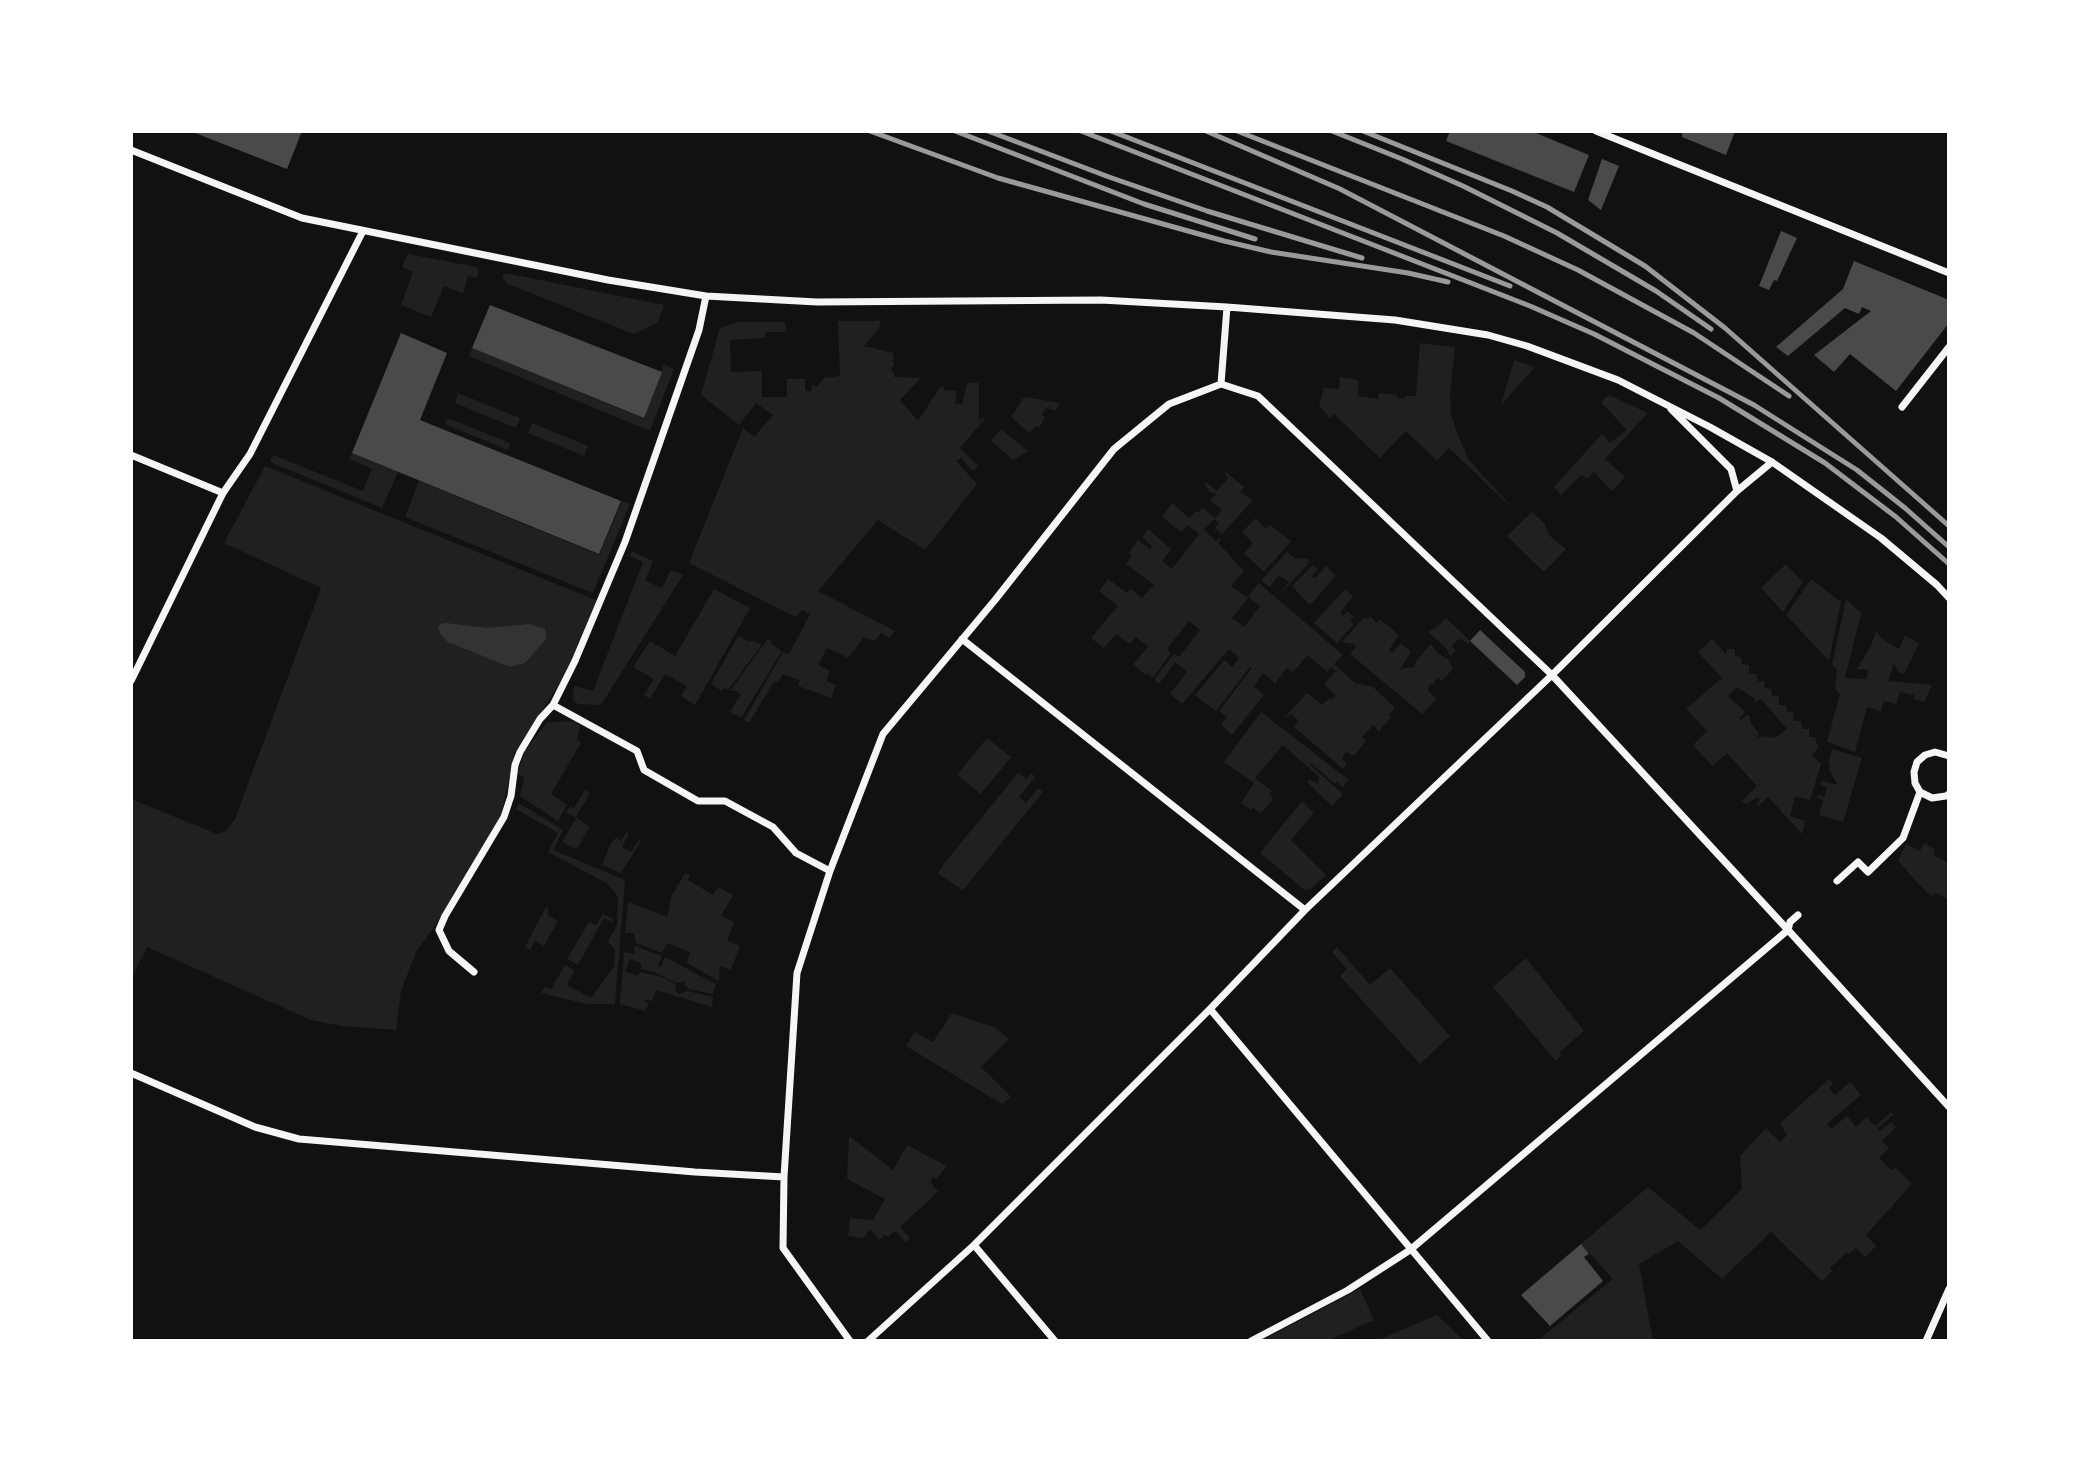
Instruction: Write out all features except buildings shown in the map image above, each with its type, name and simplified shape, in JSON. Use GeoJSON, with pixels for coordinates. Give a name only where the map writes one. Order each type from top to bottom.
{"type":"FeatureCollection","features":[{"type":"Feature","properties":{"kind":"street"},"geometry":{"type":"LineString","coordinates":[[1596,131],[1949,274]]}},
{"type":"Feature","properties":{"kind":"street"},"geometry":{"type":"LineString","coordinates":[[131,150],[302,218],[608,280],[706,296],[817,302],[1101,300],[1395,320],[1488,335],[1527,345],[1618,380],[1772,462],[1881,538],[1949,598]]}},
{"type":"Feature","properties":{"kind":"street"},"geometry":{"type":"LineString","coordinates":[[131,681],[223,493],[250,454],[363,231]]}},
{"type":"Feature","properties":{"kind":"street"},"geometry":{"type":"LineString","coordinates":[[474,972],[449,951],[439,930],[504,817],[520,752],[540,719],[553,705],[575,661],[625,542],[699,330],[706,296]]}},
{"type":"Feature","properties":{"kind":"street"},"geometry":{"type":"LineString","coordinates":[[1221,384],[1227,307]]}},
{"type":"Feature","properties":{"kind":"street"},"geometry":{"type":"LineString","coordinates":[[1902,407],[1949,347]]}},
{"type":"Feature","properties":{"kind":"street"},"geometry":{"type":"LineString","coordinates":[[850,1341],[783,1248],[785,1177],[797,973],[830,871],[883,734],[995,600],[1114,449],[1169,404],[1221,384],[1258,396],[1552,675],[1949,1107]]}},
{"type":"Feature","properties":{"kind":"street"},"geometry":{"type":"LineString","coordinates":[[1665,404],[1731,469],[1737,491]]}},
{"type":"Feature","properties":{"kind":"street"},"geometry":{"type":"LineString","coordinates":[[131,455],[223,493]]}},
{"type":"Feature","properties":{"kind":"street"},"geometry":{"type":"LineString","coordinates":[[868,1341],[974,1245],[1210,1009],[1304,909],[1552,675],[1737,491],[1772,462]]}},
{"type":"Feature","properties":{"kind":"street"},"geometry":{"type":"LineString","coordinates":[[962,639],[1304,909]]}},
{"type":"Feature","properties":{"kind":"street"},"geometry":{"type":"LineString","coordinates":[[553,705],[637,751],[644,770],[698,801],[725,801],[773,827],[796,853],[830,871]]}},
{"type":"Feature","properties":{"kind":"street"},"geometry":{"type":"LineString","coordinates":[[1949,756],[1936,752],[1925,755],[1917,762],[1914,772],[1915,783],[1920,792],[1932,798],[1949,793]]}},
{"type":"Feature","properties":{"kind":"street"},"geometry":{"type":"LineString","coordinates":[[1837,881],[1858,862],[1868,872],[1903,838],[1920,792]]}},
{"type":"Feature","properties":{"kind":"street"},"geometry":{"type":"LineString","coordinates":[[1251,1341],[1348,1290],[1409,1250],[1788,929],[1790,922],[1798,915]]}},
{"type":"Feature","properties":{"kind":"street"},"geometry":{"type":"LineString","coordinates":[[1210,1009],[1409,1250],[1488,1341]]}},
{"type":"Feature","properties":{"kind":"street"},"geometry":{"type":"LineString","coordinates":[[131,1073],[255,1127],[299,1139],[681,1171],[785,1177]]}},
{"type":"Feature","properties":{"kind":"street"},"geometry":{"type":"LineString","coordinates":[[974,1245],[1055,1341]]}},
{"type":"Feature","properties":{"kind":"street"},"geometry":{"type":"LineString","coordinates":[[1926,1341],[1949,1289]]}},
{"type":"Feature","properties":{"kind":"shaded area"},"geometry":{"type":"Polygon","coordinates":[[[408,254],[477,267],[477,278],[468,276],[463,293],[444,286],[431,317],[401,305],[413,272],[402,267],[408,254]]]}},
{"type":"Feature","properties":{"kind":"shaded area"},"geometry":{"type":"Polygon","coordinates":[[[505,273],[664,305],[658,322],[634,334],[506,283],[502,277],[505,273]]]}},
{"type":"Feature","properties":{"kind":"shaded area"},"geometry":{"type":"Polygon","coordinates":[[[838,321],[881,321],[879,328],[864,346],[893,353],[894,367],[891,367],[891,371],[894,372],[894,377],[921,378],[900,400],[918,421],[940,387],[944,387],[943,390],[957,391],[955,404],[962,405],[967,383],[979,383],[979,422],[981,418],[984,420],[960,448],[978,466],[973,471],[961,458],[956,461],[977,484],[925,550],[878,520],[818,591],[895,631],[889,638],[881,633],[875,641],[864,637],[848,658],[827,648],[818,665],[830,671],[826,681],[836,685],[831,698],[798,686],[800,680],[783,674],[778,682],[774,681],[749,723],[744,720],[783,652],[789,654],[810,614],[802,610],[796,617],[689,563],[743,428],[754,437],[773,415],[756,403],[739,425],[701,395],[720,328],[739,322],[785,322],[786,332],[765,332],[765,338],[730,340],[731,372],[762,371],[762,397],[787,397],[787,379],[805,379],[805,391],[811,391],[812,386],[817,386],[824,378],[840,376],[838,321]]]}},
{"type":"Feature","properties":{"kind":"shaded area"},"geometry":{"type":"Polygon","coordinates":[[[1420,343],[1455,347],[1450,391],[1451,414],[1456,430],[1469,460],[1515,511],[1449,448],[1437,461],[1406,431],[1380,458],[1334,414],[1330,418],[1319,406],[1324,388],[1339,389],[1340,377],[1358,380],[1358,396],[1378,399],[1379,393],[1397,395],[1397,398],[1404,399],[1405,396],[1416,396],[1420,343]]]}},
{"type":"Feature","properties":{"kind":"shaded area"},"geometry":{"type":"Polygon","coordinates":[[[472,348],[643,418],[664,364],[674,369],[650,431],[469,356],[472,348]]]}},
{"type":"Feature","properties":{"kind":"shaded area"},"geometry":{"type":"Polygon","coordinates":[[[1514,360],[1535,367],[1501,405],[1514,360]]]}},
{"type":"Feature","properties":{"kind":"shaded area"},"geometry":{"type":"Polygon","coordinates":[[[458,393],[520,418],[516,428],[455,403],[458,393]]]}},
{"type":"Feature","properties":{"kind":"shaded area"},"geometry":{"type":"Polygon","coordinates":[[[1609,395],[1648,413],[1605,459],[1625,477],[1612,491],[1594,472],[1587,479],[1581,475],[1561,495],[1554,487],[1602,434],[1610,443],[1627,430],[1601,402],[1609,395]]]}},
{"type":"Feature","properties":{"kind":"shaded area"},"geometry":{"type":"Polygon","coordinates":[[[1024,397],[1060,403],[1055,411],[1046,408],[1042,415],[1045,418],[1039,428],[1036,426],[1029,433],[1011,417],[1024,397]]]}},
{"type":"Feature","properties":{"kind":"shaded area"},"geometry":{"type":"Polygon","coordinates":[[[448,418],[510,443],[508,450],[445,424],[448,418]]]}},
{"type":"Feature","properties":{"kind":"shaded area"},"geometry":{"type":"Polygon","coordinates":[[[532,423],[588,446],[584,456],[528,433],[532,423]]]}},
{"type":"Feature","properties":{"kind":"shaded area"},"geometry":{"type":"Polygon","coordinates":[[[1001,429],[1028,451],[1013,460],[991,441],[1001,429]]]}},
{"type":"Feature","properties":{"kind":"shaded area"},"geometry":{"type":"Polygon","coordinates":[[[352,453],[398,472],[382,508],[270,462],[273,455],[363,491],[372,469],[349,459],[352,453]]]}},
{"type":"Feature","properties":{"kind":"shaded area"},"geometry":{"type":"Polygon","coordinates":[[[265,466],[598,601],[569,669],[515,752],[501,815],[444,913],[416,952],[401,991],[396,1030],[342,1026],[311,1020],[147,947],[131,979],[131,799],[217,834],[226,831],[235,819],[321,588],[224,543],[265,466]]]}},
{"type":"Feature","properties":{"kind":"shaded area"},"geometry":{"type":"Polygon","coordinates":[[[1226,472],[1244,487],[1240,492],[1253,500],[1222,534],[1215,528],[1219,523],[1214,519],[1204,530],[1216,541],[1221,539],[1218,543],[1244,571],[1231,586],[1248,598],[1232,618],[1244,627],[1260,606],[1248,597],[1259,583],[1343,655],[1334,664],[1355,683],[1373,687],[1395,708],[1379,731],[1373,725],[1362,737],[1366,741],[1354,756],[1346,751],[1342,759],[1347,764],[1343,769],[1294,727],[1298,720],[1291,714],[1283,719],[1307,693],[1322,705],[1336,696],[1324,684],[1336,671],[1331,668],[1327,672],[1308,655],[1293,672],[1287,668],[1275,683],[1263,673],[1254,686],[1264,695],[1232,735],[1221,725],[1227,717],[1219,711],[1252,668],[1250,667],[1216,711],[1195,695],[1224,660],[1232,667],[1239,658],[1229,649],[1182,704],[1170,694],[1187,672],[1175,662],[1159,684],[1156,682],[1155,678],[1174,654],[1179,657],[1200,630],[1189,621],[1167,649],[1171,653],[1153,678],[1133,664],[1148,647],[1136,637],[1130,644],[1116,634],[1104,648],[1091,638],[1118,606],[1099,591],[1108,579],[1127,593],[1131,589],[1142,598],[1154,585],[1126,564],[1132,556],[1129,553],[1138,540],[1150,549],[1152,546],[1142,537],[1148,529],[1171,549],[1162,561],[1172,569],[1199,534],[1187,525],[1181,532],[1162,517],[1172,503],[1189,518],[1203,508],[1215,518],[1222,510],[1210,500],[1216,494],[1204,485],[1206,482],[1217,491],[1228,478],[1226,472]]]}},
{"type":"Feature","properties":{"kind":"shaded area"},"geometry":{"type":"Polygon","coordinates":[[[419,481],[599,555],[622,501],[630,504],[593,593],[405,517],[419,481]]]}},
{"type":"Feature","properties":{"kind":"shaded area"},"geometry":{"type":"Polygon","coordinates":[[[1532,512],[1544,523],[1550,536],[1566,549],[1544,572],[1507,536],[1532,512]]]}},
{"type":"Feature","properties":{"kind":"shaded area"},"geometry":{"type":"Polygon","coordinates":[[[1256,518],[1265,529],[1270,525],[1291,541],[1264,572],[1244,553],[1253,543],[1242,532],[1256,518]]]}},
{"type":"Feature","properties":{"kind":"shaded area"},"geometry":{"type":"Polygon","coordinates":[[[632,551],[653,561],[645,581],[662,588],[671,570],[683,575],[601,705],[578,704],[573,700],[574,686],[593,691],[643,562],[630,556],[632,551]]]}},
{"type":"Feature","properties":{"kind":"shaded area"},"geometry":{"type":"Polygon","coordinates":[[[1287,552],[1295,558],[1307,559],[1310,562],[1279,595],[1289,582],[1279,575],[1270,587],[1261,580],[1287,552]]]}},
{"type":"Feature","properties":{"kind":"shaded area"},"geometry":{"type":"Polygon","coordinates":[[[1786,564],[1803,582],[1783,612],[1761,588],[1786,564]]]}},
{"type":"Feature","properties":{"kind":"shaded area"},"geometry":{"type":"Polygon","coordinates":[[[1313,565],[1318,570],[1312,576],[1315,578],[1326,566],[1336,576],[1310,605],[1292,586],[1313,565]]]}},
{"type":"Feature","properties":{"kind":"shaded area"},"geometry":{"type":"Polygon","coordinates":[[[1811,579],[1841,602],[1829,661],[1786,615],[1811,579]]]}},
{"type":"Feature","properties":{"kind":"shaded area"},"geometry":{"type":"Polygon","coordinates":[[[714,589],[750,608],[695,705],[681,696],[687,686],[665,674],[650,699],[644,695],[654,679],[633,667],[650,641],[675,656],[714,589]]]}},
{"type":"Feature","properties":{"kind":"shaded area"},"geometry":{"type":"Polygon","coordinates":[[[1345,589],[1353,596],[1340,613],[1343,616],[1347,611],[1354,617],[1350,621],[1354,624],[1337,643],[1314,623],[1345,589]]]}},
{"type":"Feature","properties":{"kind":"shaded area"},"geometry":{"type":"Polygon","coordinates":[[[1846,599],[1861,613],[1845,678],[1866,679],[1869,670],[1857,669],[1871,646],[1876,631],[1881,638],[1899,649],[1905,635],[1919,643],[1904,674],[1898,672],[1894,663],[1888,681],[1932,685],[1924,702],[1914,699],[1914,695],[1900,692],[1896,704],[1884,701],[1881,711],[1867,707],[1855,752],[1827,742],[1840,694],[1835,689],[1837,670],[1832,664],[1846,599]]]}},
{"type":"Feature","properties":{"kind":"shaded area"},"geometry":{"type":"Polygon","coordinates":[[[1370,616],[1377,623],[1380,619],[1399,635],[1389,650],[1392,653],[1401,643],[1411,652],[1401,670],[1414,667],[1431,644],[1437,653],[1448,659],[1453,669],[1441,681],[1437,678],[1429,685],[1428,691],[1437,699],[1422,714],[1350,654],[1356,647],[1353,644],[1342,642],[1364,617],[1368,619],[1370,616]]]}},
{"type":"Feature","properties":{"kind":"shaded area"},"geometry":{"type":"Polygon","coordinates":[[[1446,618],[1470,641],[1468,644],[1460,638],[1451,646],[1456,650],[1450,656],[1446,648],[1428,632],[1446,618]]]}},
{"type":"Feature","properties":{"kind":"shaded area"},"geometry":{"type":"Polygon","coordinates":[[[440,624],[487,628],[529,624],[545,629],[547,638],[525,663],[510,667],[448,642],[438,628],[440,624]]]}},
{"type":"Feature","properties":{"kind":"shaded area"},"geometry":{"type":"Polygon","coordinates":[[[738,636],[762,645],[728,690],[724,688],[722,691],[711,684],[738,636]]]}},
{"type":"Feature","properties":{"kind":"shaded area"},"geometry":{"type":"Polygon","coordinates":[[[768,639],[782,651],[741,718],[730,712],[741,694],[730,691],[768,639]]]}},
{"type":"Feature","properties":{"kind":"shaded area"},"geometry":{"type":"Polygon","coordinates":[[[1712,639],[1726,654],[1727,649],[1735,649],[1735,656],[1741,657],[1742,664],[1749,665],[1749,673],[1757,674],[1757,681],[1764,681],[1765,688],[1771,689],[1772,696],[1779,696],[1779,705],[1786,705],[1787,712],[1793,712],[1794,721],[1801,721],[1802,729],[1809,729],[1809,737],[1815,737],[1818,748],[1812,755],[1821,764],[1810,800],[1795,796],[1790,816],[1805,821],[1802,834],[1768,797],[1758,806],[1758,797],[1746,804],[1742,801],[1757,786],[1727,753],[1712,766],[1693,745],[1707,731],[1686,709],[1722,678],[1698,652],[1712,639]],[[1737,687],[1728,696],[1745,712],[1739,718],[1741,720],[1749,716],[1751,724],[1759,733],[1757,738],[1775,738],[1787,729],[1761,699],[1755,703],[1754,698],[1737,687]]]}},
{"type":"Feature","properties":{"kind":"shaded area"},"geometry":{"type":"Polygon","coordinates":[[[1261,712],[1349,780],[1342,787],[1309,764],[1343,794],[1332,806],[1307,782],[1309,780],[1318,783],[1319,777],[1283,745],[1255,778],[1272,791],[1269,794],[1273,799],[1261,813],[1241,803],[1254,783],[1224,762],[1261,712]]]}},
{"type":"Feature","properties":{"kind":"shaded area"},"geometry":{"type":"Polygon","coordinates":[[[576,721],[580,727],[577,740],[581,743],[551,794],[567,805],[558,821],[520,796],[524,778],[518,773],[525,751],[547,722],[576,721]]]}},
{"type":"Feature","properties":{"kind":"shaded area"},"geometry":{"type":"Polygon","coordinates":[[[987,738],[1011,757],[981,794],[957,775],[987,738]]]}},
{"type":"Feature","properties":{"kind":"shaded area"},"geometry":{"type":"Polygon","coordinates":[[[1832,749],[1862,758],[1843,822],[1819,815],[1823,800],[1817,798],[1818,795],[1824,797],[1827,787],[1821,785],[1822,781],[1838,785],[1829,770],[1832,749]]]}},
{"type":"Feature","properties":{"kind":"shaded area"},"geometry":{"type":"Polygon","coordinates":[[[1018,773],[1026,779],[1031,773],[1035,777],[1019,797],[1026,803],[1038,788],[1043,792],[963,890],[938,874],[1018,773]]]}},
{"type":"Feature","properties":{"kind":"shaded area"},"geometry":{"type":"Polygon","coordinates":[[[585,790],[590,793],[576,817],[590,827],[577,849],[562,842],[576,818],[566,812],[570,807],[574,808],[585,790]]]}},
{"type":"Feature","properties":{"kind":"shaded area"},"geometry":{"type":"Polygon","coordinates":[[[1302,801],[1314,813],[1291,840],[1326,875],[1311,889],[1305,890],[1260,853],[1302,801]]]}},
{"type":"Feature","properties":{"kind":"shaded area"},"geometry":{"type":"Polygon","coordinates":[[[519,803],[563,830],[553,850],[625,880],[615,1004],[587,1004],[541,993],[545,987],[551,989],[565,965],[575,970],[567,985],[591,998],[614,966],[615,949],[608,942],[617,925],[618,897],[608,884],[548,852],[558,833],[516,809],[519,803]]]}},
{"type":"Feature","properties":{"kind":"shaded area"},"geometry":{"type":"Polygon","coordinates":[[[626,832],[629,833],[622,847],[631,852],[639,840],[641,841],[621,873],[602,865],[611,843],[616,838],[621,841],[626,832]]]}},
{"type":"Feature","properties":{"kind":"shaded area"},"geometry":{"type":"Polygon","coordinates":[[[1924,843],[1935,849],[1933,855],[1949,863],[1949,899],[1935,892],[1933,896],[1926,892],[1898,861],[1906,844],[1920,851],[1924,843]]]}},
{"type":"Feature","properties":{"kind":"shaded area"},"geometry":{"type":"Polygon","coordinates":[[[685,873],[690,875],[688,880],[713,895],[718,887],[733,895],[721,916],[734,922],[727,940],[740,946],[731,970],[720,966],[719,981],[687,963],[690,952],[667,943],[662,953],[636,943],[634,933],[625,933],[628,902],[667,917],[672,895],[685,873]]]}},
{"type":"Feature","properties":{"kind":"shaded area"},"geometry":{"type":"Polygon","coordinates":[[[546,907],[549,909],[547,915],[558,921],[544,946],[535,941],[530,950],[525,947],[546,907]]]}},
{"type":"Feature","properties":{"kind":"shaded area"},"geometry":{"type":"Polygon","coordinates":[[[603,914],[613,919],[612,922],[604,918],[578,965],[567,959],[589,922],[596,925],[603,914]]]}},
{"type":"Feature","properties":{"kind":"shaded area"},"geometry":{"type":"Polygon","coordinates":[[[635,946],[662,956],[658,966],[661,967],[665,957],[716,984],[713,994],[688,989],[684,981],[676,983],[657,973],[641,969],[641,963],[630,959],[625,971],[637,976],[640,972],[662,977],[675,984],[675,990],[679,994],[687,991],[713,997],[712,1007],[656,990],[652,1001],[641,999],[648,1003],[646,1011],[620,1004],[624,952],[634,954],[635,946]]]}},
{"type":"Feature","properties":{"kind":"shaded area"},"geometry":{"type":"Polygon","coordinates":[[[1337,947],[1370,985],[1390,968],[1450,1036],[1420,1064],[1340,976],[1347,969],[1332,952],[1337,947]]]}},
{"type":"Feature","properties":{"kind":"shaded area"},"geometry":{"type":"Polygon","coordinates":[[[1526,958],[1584,1031],[1560,1052],[1562,1055],[1556,1061],[1493,987],[1526,958]]]}},
{"type":"Feature","properties":{"kind":"shaded area"},"geometry":{"type":"Polygon","coordinates":[[[952,1013],[996,1028],[1009,1039],[981,1067],[1011,1097],[1002,1104],[906,1046],[915,1032],[933,1042],[952,1013]]]}},
{"type":"Feature","properties":{"kind":"shaded area"},"geometry":{"type":"Polygon","coordinates":[[[1829,1079],[1833,1084],[1829,1088],[1835,1095],[1850,1082],[1861,1095],[1827,1124],[1831,1129],[1847,1116],[1856,1127],[1867,1117],[1875,1126],[1891,1112],[1894,1114],[1878,1128],[1880,1131],[1891,1122],[1896,1127],[1882,1141],[1889,1148],[1879,1158],[1891,1170],[1895,1167],[1912,1184],[1866,1235],[1876,1246],[1865,1257],[1856,1248],[1849,1254],[1847,1252],[1830,1268],[1832,1271],[1822,1281],[1771,1232],[1722,1279],[1678,1241],[1639,1264],[1653,1341],[1537,1341],[1613,1279],[1581,1244],[1648,1187],[1700,1230],[1742,1189],[1740,1156],[1766,1128],[1780,1142],[1787,1135],[1780,1123],[1829,1079]]]}},
{"type":"Feature","properties":{"kind":"shaded area"},"geometry":{"type":"Polygon","coordinates":[[[849,1136],[893,1170],[907,1145],[947,1166],[936,1179],[933,1177],[930,1181],[938,1192],[900,1227],[910,1238],[905,1242],[895,1231],[879,1240],[870,1229],[863,1238],[848,1236],[850,1218],[873,1220],[885,1199],[847,1179],[849,1136]]]}},
{"type":"Feature","properties":{"kind":"shaded area"},"geometry":{"type":"Polygon","coordinates":[[[1360,1289],[1374,1320],[1327,1341],[1261,1341],[1360,1289]]]}},
{"type":"Feature","properties":{"kind":"shaded area"},"geometry":{"type":"Polygon","coordinates":[[[1437,1315],[1464,1341],[1381,1341],[1383,1338],[1437,1315]]]}},
{"type":"Feature","properties":{"kind":"railway"},"geometry":{"type":"LineString","coordinates":[[870,131],[998,178],[1224,241],[1271,252],[1408,273],[1448,282]]}},
{"type":"Feature","properties":{"kind":"railway"},"geometry":{"type":"LineString","coordinates":[[955,131],[1144,204],[1255,239]]}},
{"type":"Feature","properties":{"kind":"railway"},"geometry":{"type":"LineString","coordinates":[[988,131],[1207,211],[1362,258]]}},
{"type":"Feature","properties":{"kind":"railway"},"geometry":{"type":"LineString","coordinates":[[1081,131],[1530,306],[1594,334],[1719,398],[1825,463],[1896,517],[1949,564]]}},
{"type":"Feature","properties":{"kind":"railway"},"geometry":{"type":"LineString","coordinates":[[1111,131],[1510,286]]}},
{"type":"Feature","properties":{"kind":"railway"},"geometry":{"type":"LineString","coordinates":[[1206,131],[1340,189],[1754,405],[1857,470],[1949,547]]}},
{"type":"Feature","properties":{"kind":"railway"},"geometry":{"type":"LineString","coordinates":[[1237,131],[1504,236],[1578,270],[1694,333],[1789,396]]}},
{"type":"Feature","properties":{"kind":"railway"},"geometry":{"type":"LineString","coordinates":[[1332,131],[1463,186],[1557,233],[1656,291],[1711,329]]}},
{"type":"Feature","properties":{"kind":"railway"},"geometry":{"type":"LineString","coordinates":[[1363,131],[1547,207],[1645,266],[1725,328],[1949,526]]}}]}
